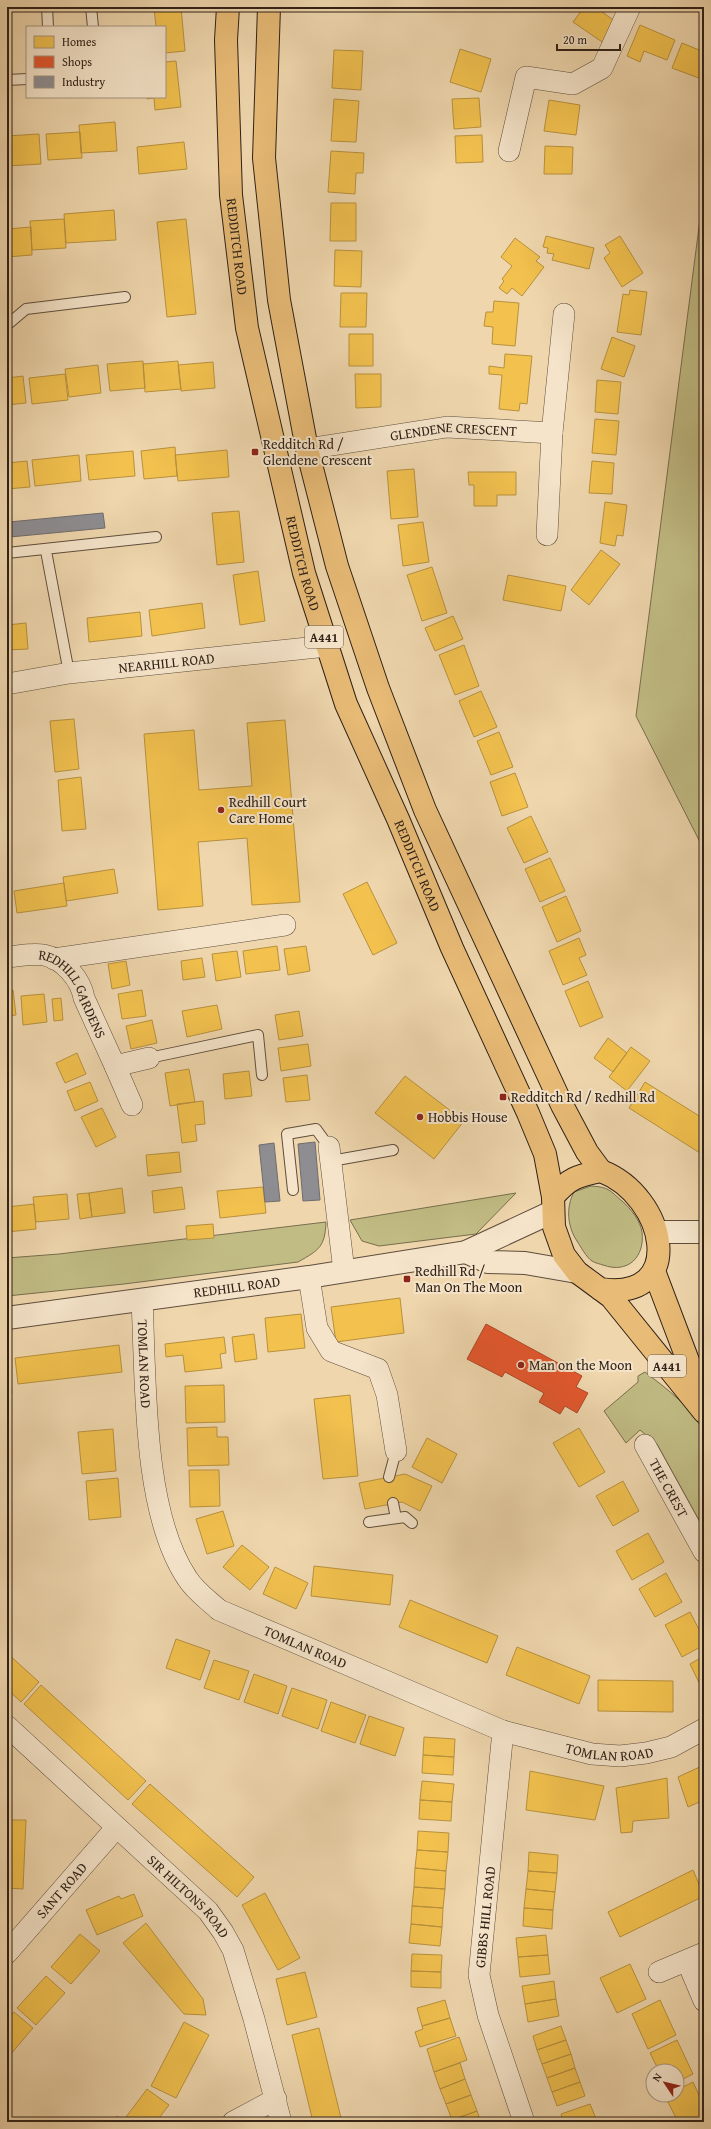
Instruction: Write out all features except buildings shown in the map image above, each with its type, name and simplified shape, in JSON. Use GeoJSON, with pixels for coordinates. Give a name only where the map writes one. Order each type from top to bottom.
{"type":"FeatureCollection","features":[{"type":"Feature","properties":{"kind":"highway","name":"REDDITCH ROAD"},"geometry":{"type":"LineString","coordinates":[[228,7],[226,40],[231,195],[247,328],[304,574],[346,704],[398,819],[452,948],[493,1035],[542,1147],[553,1205]]}},
{"type":"Feature","properties":{"kind":"highway","name":"REDDITCH ROAD"},"geometry":{"type":"LineString","coordinates":[[269,7],[264,158],[279,300],[307,449],[337,566],[378,688],[425,810],[562,1105],[587,1152],[601,1171]]}},
{"type":"Feature","properties":{"kind":"highway"},"geometry":{"type":"LineString","coordinates":[[553,1205],[571,1179],[578,1175],[601,1171],[631,1189],[642,1200],[654,1220],[658,1232],[658,1256],[654,1271],[635,1287],[614,1292],[600,1290]]}},
{"type":"Feature","properties":{"kind":"highway","name":"A441"},"geometry":{"type":"LineString","coordinates":[[553,1205],[554,1227],[559,1243],[564,1255],[576,1272],[615,1303],[704,1412]]}},
{"type":"Feature","properties":{"kind":"highway","name":"A441"},"geometry":{"type":"LineString","coordinates":[[654,1271],[704,1403]]}},
{"type":"Feature","properties":{"kind":"street"},"geometry":{"type":"LineString","coordinates":[[509,151],[526,76],[573,84],[602,68],[630,7]]}},
{"type":"Feature","properties":{"kind":"street"},"geometry":{"type":"LineString","coordinates":[[547,535],[552,433],[564,314]]}},
{"type":"Feature","properties":{"kind":"street","name":"GLENDENE CRESCENT"},"geometry":{"type":"LineString","coordinates":[[307,449],[447,427],[552,433]]}},
{"type":"Feature","properties":{"kind":"street","name":"NEARHILL ROAD"},"geometry":{"type":"LineString","coordinates":[[7,684],[69,674],[327,646]]}},
{"type":"Feature","properties":{"kind":"street"},"geometry":{"type":"LineString","coordinates":[[54,959],[286,925]]}},
{"type":"Feature","properties":{"kind":"street","name":"REDHILL GARDENS"},"geometry":{"type":"LineString","coordinates":[[7,957],[31,954],[46,955],[72,972],[82,987],[84,998],[132,1105]]}},
{"type":"Feature","properties":{"kind":"street"},"geometry":{"type":"LineString","coordinates":[[115,1066],[150,1058]]}},
{"type":"Feature","properties":{"kind":"street"},"geometry":{"type":"LineString","coordinates":[[330,1154],[344,1271]]}},
{"type":"Feature","properties":{"kind":"street","name":"REDHILL ROAD"},"geometry":{"type":"LineString","coordinates":[[7,1318],[309,1277],[466,1252],[553,1205]]}},
{"type":"Feature","properties":{"kind":"street"},"geometry":{"type":"LineString","coordinates":[[658,1232],[704,1232]]}},
{"type":"Feature","properties":{"kind":"street"},"geometry":{"type":"LineString","coordinates":[[466,1252],[488,1262],[526,1263],[576,1272]]}},
{"type":"Feature","properties":{"kind":"street"},"geometry":{"type":"LineString","coordinates":[[309,1277],[317,1328],[331,1351],[378,1369],[399,1423],[396,1451]]}},
{"type":"Feature","properties":{"kind":"street","name":"TOMLAN ROAD"},"geometry":{"type":"LineString","coordinates":[[142,1300],[151,1470],[164,1526],[176,1560],[187,1579],[203,1597],[220,1610],[242,1621],[503,1730],[592,1754],[620,1756],[646,1753],[671,1747],[704,1729]]}},
{"type":"Feature","properties":{"kind":"street","name":"THE CREST"},"geometry":{"type":"LineString","coordinates":[[645,1445],[704,1552]]}},
{"type":"Feature","properties":{"kind":"street","name":"SIR HILTONS ROAD"},"geometry":{"type":"LineString","coordinates":[[7,1726],[116,1828],[208,1911],[223,1932],[233,1950],[276,2099],[281,2122]]}},
{"type":"Feature","properties":{"kind":"street","name":"GIBBS HILL ROAD"},"geometry":{"type":"LineString","coordinates":[[503,1730],[479,1975],[488,2014],[524,2122]]}},
{"type":"Feature","properties":{"kind":"street","name":"SANT ROAD"},"geometry":{"type":"LineString","coordinates":[[7,1953],[116,1828]]}},
{"type":"Feature","properties":{"kind":"street"},"geometry":{"type":"LineString","coordinates":[[659,1972],[695,1957],[704,2001]]}},
{"type":"Feature","properties":{"kind":"street"},"geometry":{"type":"LineString","coordinates":[[233,2122],[276,2099]]}},
{"type":"Feature","properties":{"kind":"lane"},"geometry":{"type":"LineString","coordinates":[[47,7],[48,26]]}},
{"type":"Feature","properties":{"kind":"lane"},"geometry":{"type":"LineString","coordinates":[[91,7],[93,26]]}},
{"type":"Feature","properties":{"kind":"lane"},"geometry":{"type":"LineString","coordinates":[[7,80],[26,79]]}},
{"type":"Feature","properties":{"kind":"lane"},"geometry":{"type":"LineString","coordinates":[[7,325],[26,309],[125,297]]}},
{"type":"Feature","properties":{"kind":"lane"},"geometry":{"type":"LineString","coordinates":[[7,554],[156,537]]}},
{"type":"Feature","properties":{"kind":"lane"},"geometry":{"type":"LineString","coordinates":[[46,550],[69,674]]}},
{"type":"Feature","properties":{"kind":"lane"},"geometry":{"type":"LineString","coordinates":[[150,1058],[258,1036],[262,1075]]}},
{"type":"Feature","properties":{"kind":"lane"},"geometry":{"type":"LineString","coordinates":[[293,1190],[287,1134],[316,1129],[330,1154],[393,1150]]}},
{"type":"Feature","properties":{"kind":"lane"},"geometry":{"type":"LineString","coordinates":[[389,1477],[396,1451]]}},
{"type":"Feature","properties":{"kind":"lane"},"geometry":{"type":"LineString","coordinates":[[393,1504],[396,1518]]}},
{"type":"Feature","properties":{"kind":"lane"},"geometry":{"type":"LineString","coordinates":[[369,1522],[405,1517],[412,1522]]}},
{"type":"Feature","properties":{"kind":"shaded area"},"geometry":{"type":"Polygon","coordinates":[[[704,188],[704,850],[636,716],[704,188]]]}},
{"type":"Feature","properties":{"kind":"shaded area"},"geometry":{"type":"Polygon","coordinates":[[[591,1186],[602,1187],[611,1192],[629,1208],[639,1223],[642,1232],[641,1249],[638,1256],[627,1265],[612,1267],[593,1262],[586,1254],[571,1229],[569,1210],[571,1198],[574,1192],[591,1186]]]}},
{"type":"Feature","properties":{"kind":"shaded area"},"geometry":{"type":"Polygon","coordinates":[[[516,1193],[476,1234],[379,1246],[362,1241],[350,1220],[516,1193]]]}},
{"type":"Feature","properties":{"kind":"shaded area"},"geometry":{"type":"Polygon","coordinates":[[[326,1222],[324,1237],[320,1247],[298,1262],[124,1284],[7,1296],[7,1258],[59,1254],[326,1222]]]}},
{"type":"Feature","properties":{"kind":"shaded area"},"geometry":{"type":"Polygon","coordinates":[[[645,1372],[686,1407],[699,1423],[704,1433],[704,1529],[657,1444],[640,1430],[626,1443],[604,1411],[638,1382],[638,1376],[645,1372]]]}},
{"type":"Feature","properties":{"kind":"place","name":"Redditch Rd / Glendene Crescent"},"geometry":{"type":"Point","coordinates":[255,452]}},
{"type":"Feature","properties":{"kind":"place","name":"Redhill Court Care Home"},"geometry":{"type":"Point","coordinates":[221,810]}},
{"type":"Feature","properties":{"kind":"place","name":"Redditch Rd / Redhill Rd"},"geometry":{"type":"Point","coordinates":[503,1097]}},
{"type":"Feature","properties":{"kind":"place","name":"Hobbis House"},"geometry":{"type":"Point","coordinates":[420,1117]}},
{"type":"Feature","properties":{"kind":"place","name":"Redhill Rd / Man On The Moon"},"geometry":{"type":"Point","coordinates":[407,1279]}},
{"type":"Feature","properties":{"kind":"place","name":"Man on the Moon"},"geometry":{"type":"Point","coordinates":[521,1365]}}]}
